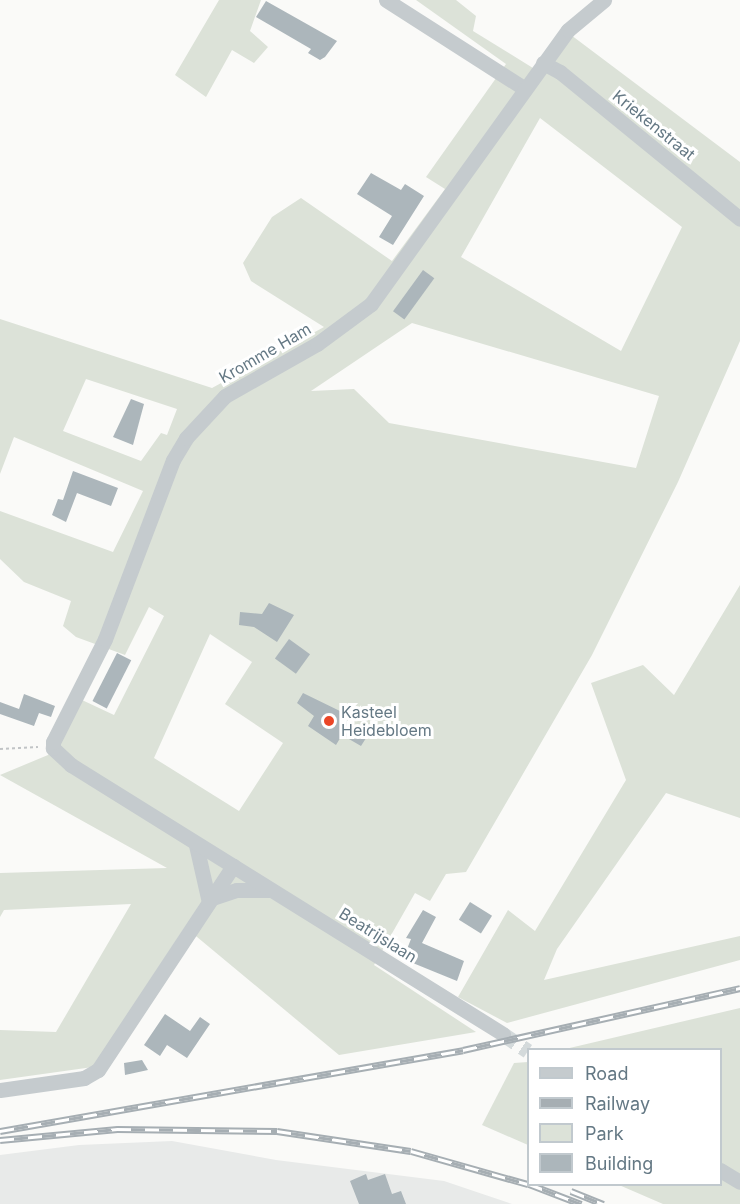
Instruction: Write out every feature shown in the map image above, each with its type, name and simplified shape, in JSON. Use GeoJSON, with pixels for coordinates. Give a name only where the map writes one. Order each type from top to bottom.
{"type":"FeatureCollection","features":[{"type":"Feature","properties":{"kind":"street"},"geometry":{"type":"LineString","coordinates":[[386,0],[525,89]]}},
{"type":"Feature","properties":{"kind":"street","name":"Kromme Ham"},"geometry":{"type":"LineString","coordinates":[[53,748],[58,728],[105,639],[170,470],[186,438],[225,396],[317,344],[370,304],[567,30],[604,0]]}},
{"type":"Feature","properties":{"kind":"street","name":"Kriekenstraat"},"geometry":{"type":"LineString","coordinates":[[543,63],[560,72],[740,219]]}},
{"type":"Feature","properties":{"kind":"street","name":"Beatrijslaan"},"geometry":{"type":"LineString","coordinates":[[53,748],[71,765],[196,845],[503,1034]]}},
{"type":"Feature","properties":{"kind":"street"},"geometry":{"type":"LineString","coordinates":[[196,845],[211,900]]}},
{"type":"Feature","properties":{"kind":"street"},"geometry":{"type":"LineString","coordinates":[[0,1090],[84,1078],[98,1071],[233,866]]}},
{"type":"Feature","properties":{"kind":"street"},"geometry":{"type":"LineString","coordinates":[[211,900],[237,890],[272,890]]}},
{"type":"Feature","properties":{"kind":"street"},"geometry":{"type":"LineString","coordinates":[[722,1171],[740,1182]]}},
{"type":"Feature","properties":{"kind":"path"},"geometry":{"type":"LineString","coordinates":[[0,749],[53,748]]}},
{"type":"Feature","properties":{"kind":"shaded area"},"geometry":{"type":"Polygon","coordinates":[[[172,1141],[276,1160],[444,1181],[512,1204],[0,1204],[0,1155],[79,1145],[172,1141]]]}},
{"type":"Feature","properties":{"kind":"green space"},"geometry":{"type":"Polygon","coordinates":[[[219,0],[261,0],[250,31],[268,47],[254,63],[232,50],[206,97],[175,75],[219,0]]]}},
{"type":"Feature","properties":{"kind":"green space"},"geometry":{"type":"Polygon","coordinates":[[[416,0],[456,0],[476,16],[473,31],[541,73],[571,35],[740,162],[740,341],[678,482],[592,655],[466,872],[446,874],[430,901],[415,893],[374,965],[476,1032],[339,1055],[185,927],[93,1067],[0,1080],[0,1030],[56,1032],[131,904],[4,910],[0,917],[0,873],[167,868],[0,775],[48,755],[82,700],[114,715],[164,616],[149,607],[125,655],[76,637],[63,626],[71,601],[24,582],[0,559],[0,511],[113,552],[143,491],[14,437],[0,474],[0,319],[212,388],[324,327],[251,281],[243,263],[272,217],[301,198],[392,261],[445,189],[426,177],[506,64],[416,0]],[[540,118],[461,257],[621,351],[682,227],[540,118]],[[412,323],[311,391],[354,389],[389,423],[636,468],[659,396],[412,323]],[[86,379],[63,431],[141,461],[161,433],[167,435],[177,409],[86,379]],[[210,634],[154,758],[239,811],[283,743],[225,704],[252,662],[210,634]]]}},
{"type":"Feature","properties":{"kind":"green space"},"geometry":{"type":"Polygon","coordinates":[[[740,585],[740,818],[666,793],[557,949],[544,980],[740,936],[740,960],[507,1023],[458,997],[508,910],[535,931],[626,780],[591,683],[643,665],[674,695],[740,585]]]}},
{"type":"Feature","properties":{"kind":"green space"},"geometry":{"type":"Polygon","coordinates":[[[740,1008],[740,1204],[663,1204],[621,1186],[722,1186],[722,1048],[570,1048],[740,1008]]]}},
{"type":"Feature","properties":{"kind":"green space"},"geometry":{"type":"Polygon","coordinates":[[[527,1062],[527,1145],[482,1125],[514,1063],[527,1062]]]}},
{"type":"Feature","properties":{"kind":"building"},"geometry":{"type":"Polygon","coordinates":[[[266,1],[337,41],[320,60],[308,53],[311,49],[256,17],[266,1]]]}},
{"type":"Feature","properties":{"kind":"building"},"geometry":{"type":"Polygon","coordinates":[[[371,173],[401,190],[405,184],[424,196],[393,245],[379,237],[392,216],[357,194],[371,173]]]}},
{"type":"Feature","properties":{"kind":"building"},"geometry":{"type":"Polygon","coordinates":[[[423,270],[434,278],[404,319],[393,311],[423,270]]]}},
{"type":"Feature","properties":{"kind":"building"},"geometry":{"type":"Polygon","coordinates":[[[131,399],[144,404],[133,445],[113,437],[131,399]]]}},
{"type":"Feature","properties":{"kind":"building"},"geometry":{"type":"Polygon","coordinates":[[[73,471],[118,488],[111,506],[77,493],[66,522],[52,515],[58,499],[63,500],[73,471]]]}},
{"type":"Feature","properties":{"kind":"building"},"geometry":{"type":"Polygon","coordinates":[[[269,603],[294,615],[277,642],[254,627],[239,625],[240,612],[262,614],[269,603]]]}},
{"type":"Feature","properties":{"kind":"building"},"geometry":{"type":"Polygon","coordinates":[[[289,639],[310,654],[296,674],[275,658],[289,639]]]}},
{"type":"Feature","properties":{"kind":"building"},"geometry":{"type":"Polygon","coordinates":[[[117,653],[131,660],[107,708],[92,701],[117,653]]]}},
{"type":"Feature","properties":{"kind":"building","name":"Kasteel Heidebloem"},"geometry":{"type":"Polygon","coordinates":[[[303,693],[344,713],[341,717],[368,735],[361,746],[342,735],[336,745],[308,726],[314,716],[297,703],[303,693]]]}},
{"type":"Feature","properties":{"kind":"building"},"geometry":{"type":"Polygon","coordinates":[[[24,694],[55,706],[51,717],[39,713],[34,726],[0,714],[0,702],[19,709],[24,694]]]}},
{"type":"Feature","properties":{"kind":"building"},"geometry":{"type":"Polygon","coordinates":[[[470,902],[492,916],[481,934],[459,920],[470,902]]]}},
{"type":"Feature","properties":{"kind":"building"},"geometry":{"type":"Polygon","coordinates":[[[423,910],[436,917],[422,943],[464,961],[457,981],[403,959],[411,939],[406,938],[423,910]]]}},
{"type":"Feature","properties":{"kind":"building"},"geometry":{"type":"Polygon","coordinates":[[[165,1014],[190,1031],[200,1017],[210,1024],[187,1058],[167,1045],[160,1056],[144,1045],[165,1014]]]}},
{"type":"Feature","properties":{"kind":"building"},"geometry":{"type":"Polygon","coordinates":[[[142,1060],[148,1070],[125,1075],[124,1063],[142,1060]]]}},
{"type":"Feature","properties":{"kind":"building"},"geometry":{"type":"Polygon","coordinates":[[[366,1174],[368,1180],[385,1174],[392,1194],[401,1191],[406,1204],[359,1204],[350,1181],[366,1174]]]}},
{"type":"Feature","properties":{"kind":"tunnel"},"geometry":{"type":"LineString","coordinates":[[503,1034],[527,1050]]}},
{"type":"Feature","properties":{"kind":"railway"},"geometry":{"type":"LineString","coordinates":[[0,1131],[463,1050],[740,988]]}},
{"type":"Feature","properties":{"kind":"railway"},"geometry":{"type":"LineString","coordinates":[[0,1140],[117,1129],[277,1131],[411,1151],[527,1184]]}},
{"type":"Feature","properties":{"kind":"railway"},"geometry":{"type":"LineString","coordinates":[[534,1186],[581,1204]]}},
{"type":"Feature","properties":{"kind":"railway"},"geometry":{"type":"LineString","coordinates":[[571,1191],[603,1204]]}},
{"type":"Feature","properties":{"kind":"place","name":"Kasteel Heidebloem"},"geometry":{"type":"Point","coordinates":[329,721]}}]}
